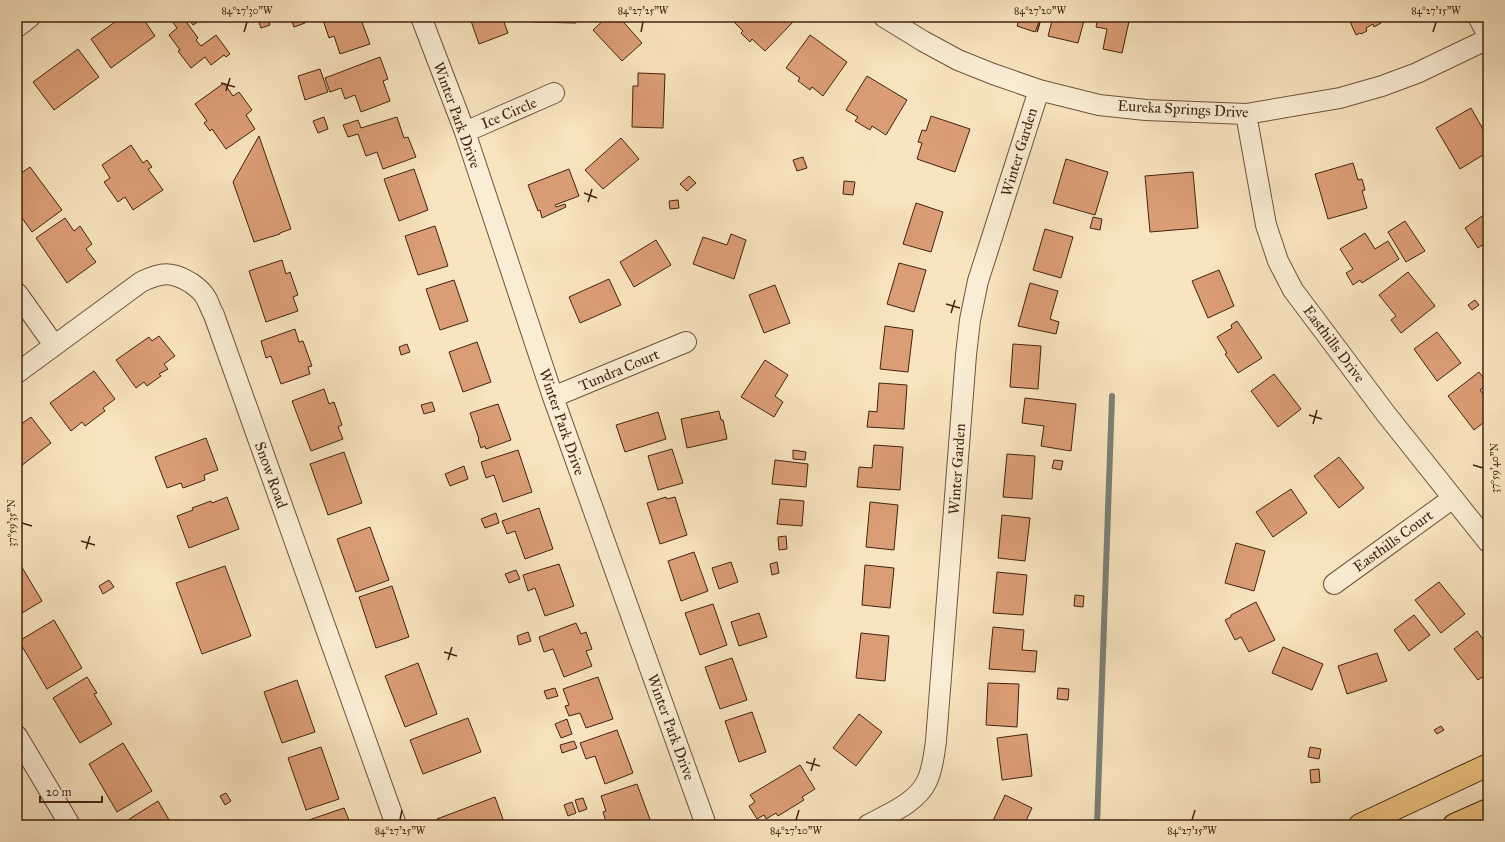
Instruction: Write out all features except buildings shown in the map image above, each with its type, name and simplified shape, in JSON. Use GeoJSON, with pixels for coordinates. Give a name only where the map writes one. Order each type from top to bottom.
{"type":"FeatureCollection","features":[{"type":"Feature","properties":{"kind":"main road"},"geometry":{"type":"LineString","coordinates":[[1360,825],[1488,765]]}},
{"type":"Feature","properties":{"kind":"main road"},"geometry":{"type":"LineString","coordinates":[[1454,825],[1488,810]]}},
{"type":"Feature","properties":{"kind":"street"},"geometry":{"type":"LineString","coordinates":[[17,27],[30,17]]}},
{"type":"Feature","properties":{"kind":"street","name":"Winter Park Drive"},"geometry":{"type":"LineString","coordinates":[[421,17],[465,132],[553,397],[706,825]]}},
{"type":"Feature","properties":{"kind":"street","name":"Eureka Springs Drive"},"geometry":{"type":"LineString","coordinates":[[884,17],[958,60],[1038,90],[1099,105],[1146,110],[1246,114],[1340,98],[1382,86],[1417,72],[1488,39]]}},
{"type":"Feature","properties":{"kind":"street"},"geometry":{"type":"LineString","coordinates":[[1478,17],[1488,35]]}},
{"type":"Feature","properties":{"kind":"street","name":"Winter Garden"},"geometry":{"type":"LineString","coordinates":[[868,825],[896,810],[913,798],[927,781],[933,763],[970,320],[978,282],[1038,90]]}},
{"type":"Feature","properties":{"kind":"street","name":"Ice Circle"},"geometry":{"type":"LineString","coordinates":[[465,132],[554,93]]}},
{"type":"Feature","properties":{"kind":"street","name":"Easthills Drive"},"geometry":{"type":"LineString","coordinates":[[1246,114],[1266,225],[1278,261],[1293,290],[1386,414],[1488,542]]}},
{"type":"Feature","properties":{"kind":"street","name":"Snow Road"},"geometry":{"type":"LineString","coordinates":[[54,346],[142,282],[154,276],[174,274],[197,287],[206,297],[214,315],[396,825]]}},
{"type":"Feature","properties":{"kind":"street"},"geometry":{"type":"LineString","coordinates":[[17,293],[54,346],[17,373]]}},
{"type":"Feature","properties":{"kind":"street","name":"Tundra Court"},"geometry":{"type":"LineString","coordinates":[[553,397],[686,342]]}},
{"type":"Feature","properties":{"kind":"street","name":"Easthills Court"},"geometry":{"type":"LineString","coordinates":[[1334,584],[1453,498]]}},
{"type":"Feature","properties":{"kind":"street"},"geometry":{"type":"LineString","coordinates":[[17,736],[70,825]]}},
{"type":"Feature","properties":{"kind":"waterway"},"geometry":{"type":"LineString","coordinates":[[1097,825],[1112,396]]}}]}
